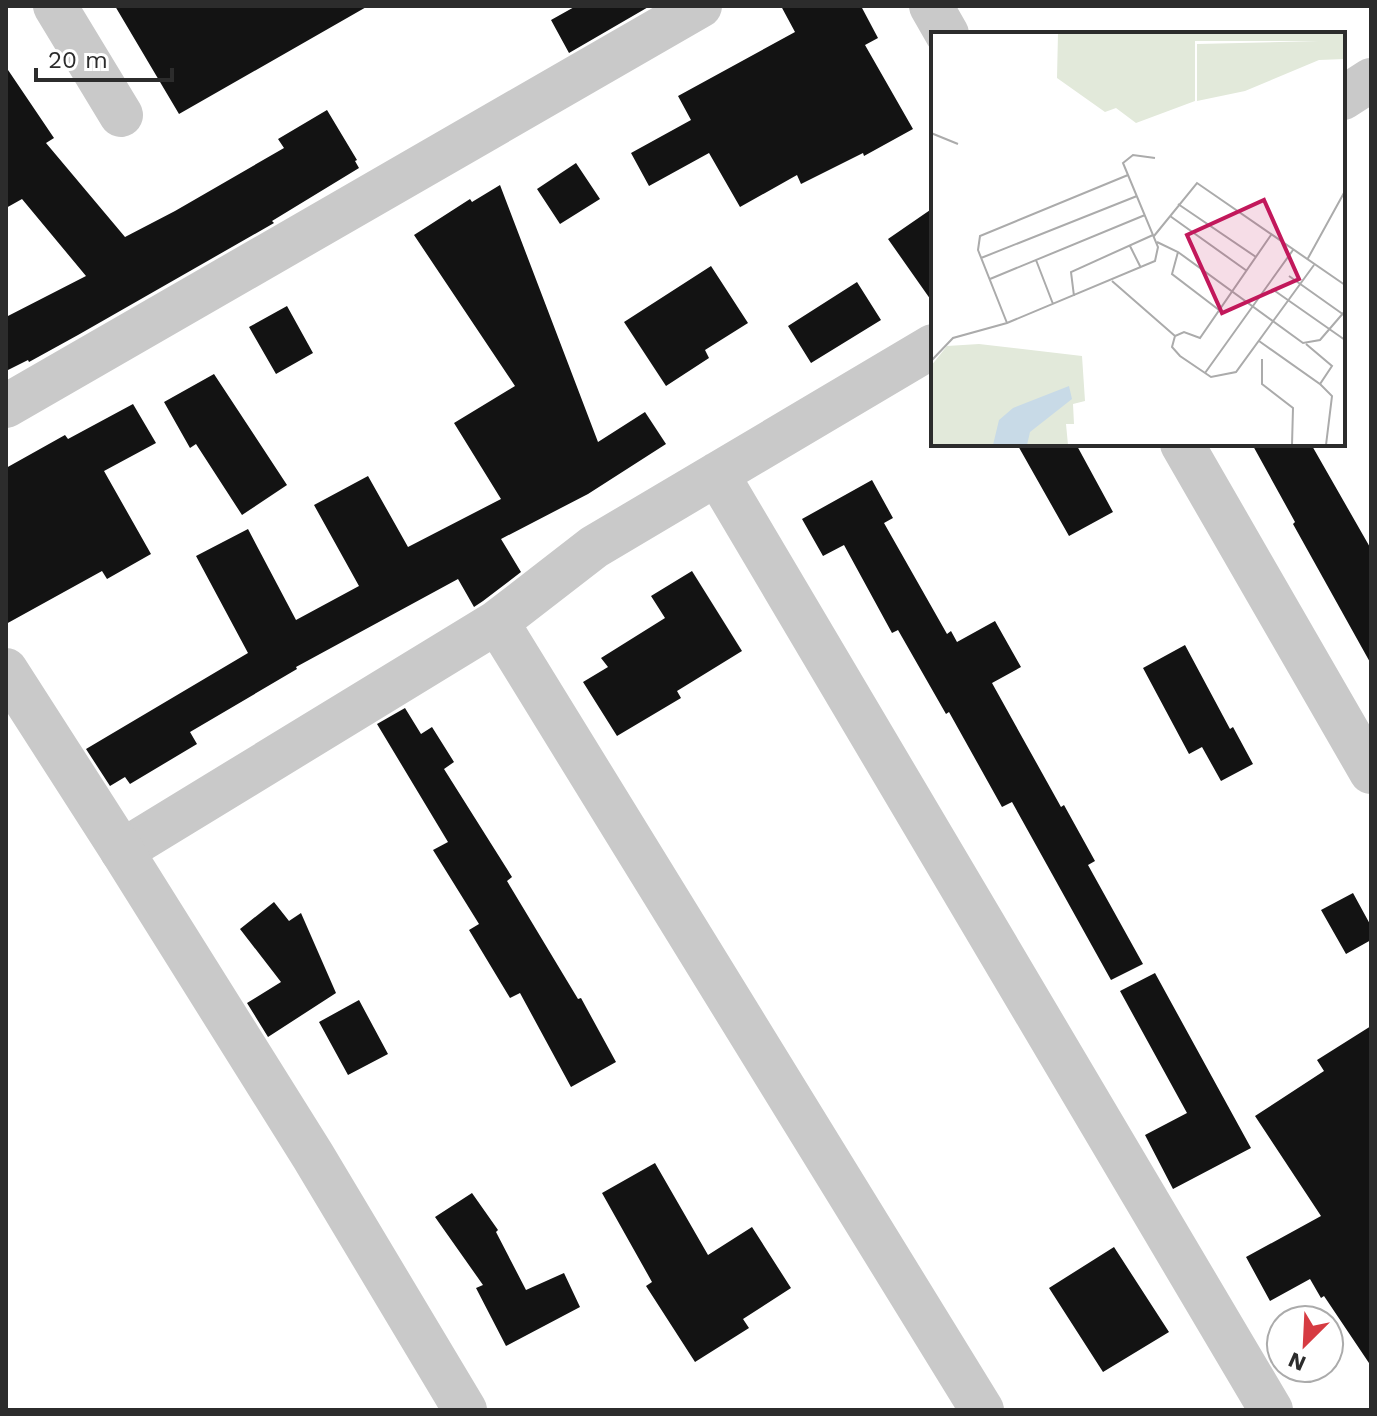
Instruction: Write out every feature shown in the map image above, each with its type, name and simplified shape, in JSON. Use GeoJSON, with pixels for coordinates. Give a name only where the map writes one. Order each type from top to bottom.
{"type":"FeatureCollection","features":[{"type":"Feature","properties":{"kind":"street"},"geometry":{"type":"LineString","coordinates":[[55,6],[121,115]]}},
{"type":"Feature","properties":{"kind":"street"},"geometry":{"type":"LineString","coordinates":[[6,406],[700,6]]}},
{"type":"Feature","properties":{"kind":"street"},"geometry":{"type":"LineString","coordinates":[[931,6],[946,32]]}},
{"type":"Feature","properties":{"kind":"street"},"geometry":{"type":"LineString","coordinates":[[1345,97],[1371,80]]}},
{"type":"Feature","properties":{"kind":"street"},"geometry":{"type":"LineString","coordinates":[[122,851],[497,622],[594,547],[931,347]]}},
{"type":"Feature","properties":{"kind":"street"},"geometry":{"type":"LineString","coordinates":[[1183,446],[1371,772]]}},
{"type":"Feature","properties":{"kind":"street"},"geometry":{"type":"LineString","coordinates":[[717,474],[1271,1410]]}},
{"type":"Feature","properties":{"kind":"street"},"geometry":{"type":"LineString","coordinates":[[497,622],[982,1410]]}},
{"type":"Feature","properties":{"kind":"street"},"geometry":{"type":"LineString","coordinates":[[6,670],[313,1156],[465,1410]]}},
{"type":"Feature","properties":{"kind":"building"},"geometry":{"type":"Polygon","coordinates":[[[115,6],[368,6],[179,114],[115,6]]]}},
{"type":"Feature","properties":{"kind":"building"},"geometry":{"type":"Polygon","coordinates":[[[576,6],[650,6],[569,53],[551,20],[576,6]]]}},
{"type":"Feature","properties":{"kind":"building"},"geometry":{"type":"Polygon","coordinates":[[[781,6],[861,6],[878,38],[865,45],[913,129],[864,156],[863,153],[801,184],[797,175],[740,207],[709,153],[649,186],[631,153],[691,120],[678,96],[795,32],[781,6]]]}},
{"type":"Feature","properties":{"kind":"building"},"geometry":{"type":"Polygon","coordinates":[[[6,67],[54,138],[46,143],[125,237],[284,148],[278,139],[327,110],[359,168],[272,221],[274,223],[78,335],[6,371],[6,317],[86,276],[22,199],[6,208],[6,67]]]}},
{"type":"Feature","properties":{"kind":"building"},"geometry":{"type":"Polygon","coordinates":[[[576,163],[600,199],[560,224],[537,189],[576,163]]]}},
{"type":"Feature","properties":{"kind":"building"},"geometry":{"type":"Polygon","coordinates":[[[500,185],[598,442],[645,412],[666,444],[588,494],[501,539],[521,572],[474,607],[458,579],[296,667],[190,732],[197,744],[130,784],[125,777],[110,786],[86,749],[248,653],[196,556],[248,529],[296,620],[359,586],[314,505],[368,476],[408,547],[501,499],[454,423],[515,386],[414,235],[470,199],[472,202],[500,185]]]}},
{"type":"Feature","properties":{"kind":"building"},"geometry":{"type":"Polygon","coordinates":[[[931,209],[931,300],[888,239],[931,209]]]}},
{"type":"Feature","properties":{"kind":"building"},"geometry":{"type":"Polygon","coordinates":[[[711,266],[748,323],[705,350],[709,358],[666,386],[624,322],[711,266]]]}},
{"type":"Feature","properties":{"kind":"building"},"geometry":{"type":"Polygon","coordinates":[[[857,282],[881,320],[811,363],[788,326],[857,282]]]}},
{"type":"Feature","properties":{"kind":"building"},"geometry":{"type":"Polygon","coordinates":[[[287,306],[313,353],[276,374],[249,327],[287,306]]]}},
{"type":"Feature","properties":{"kind":"building"},"geometry":{"type":"Polygon","coordinates":[[[214,374],[287,485],[242,515],[196,444],[190,448],[164,402],[214,374]]]}},
{"type":"Feature","properties":{"kind":"building"},"geometry":{"type":"Polygon","coordinates":[[[133,404],[156,443],[104,471],[151,554],[107,579],[102,571],[6,624],[6,468],[65,435],[68,439],[133,404]]]}},
{"type":"Feature","properties":{"kind":"building"},"geometry":{"type":"Polygon","coordinates":[[[1018,446],[1077,446],[1113,512],[1069,536],[1018,446]]]}},
{"type":"Feature","properties":{"kind":"building"},"geometry":{"type":"Polygon","coordinates":[[[1253,446],[1312,446],[1371,549],[1371,664],[1293,524],[1295,522],[1253,446]]]}},
{"type":"Feature","properties":{"kind":"building"},"geometry":{"type":"Polygon","coordinates":[[[872,480],[893,518],[884,523],[947,634],[951,631],[957,642],[995,621],[1021,667],[992,683],[1095,861],[1088,865],[1143,964],[1111,980],[1012,802],[1002,807],[949,712],[946,714],[898,630],[892,633],[844,545],[823,556],[802,519],[872,480]]]}},
{"type":"Feature","properties":{"kind":"building"},"geometry":{"type":"Polygon","coordinates":[[[692,571],[742,651],[677,691],[681,698],[617,736],[583,682],[608,667],[601,658],[665,618],[651,596],[692,571]]]}},
{"type":"Feature","properties":{"kind":"building"},"geometry":{"type":"Polygon","coordinates":[[[1185,645],[1230,729],[1233,727],[1253,764],[1221,781],[1202,747],[1189,754],[1143,668],[1185,645]]]}},
{"type":"Feature","properties":{"kind":"building"},"geometry":{"type":"Polygon","coordinates":[[[405,708],[421,734],[432,727],[454,762],[444,769],[512,877],[507,881],[578,999],[581,998],[616,1062],[571,1087],[520,993],[510,998],[469,930],[479,924],[433,850],[448,842],[377,724],[405,708]]]}},
{"type":"Feature","properties":{"kind":"building"},"geometry":{"type":"Polygon","coordinates":[[[1353,893],[1371,926],[1371,940],[1346,954],[1321,910],[1353,893]]]}},
{"type":"Feature","properties":{"kind":"building"},"geometry":{"type":"Polygon","coordinates":[[[274,902],[289,921],[301,913],[336,993],[268,1037],[247,1003],[281,982],[240,929],[274,902]]]}},
{"type":"Feature","properties":{"kind":"building"},"geometry":{"type":"Polygon","coordinates":[[[1155,973],[1251,1148],[1173,1189],[1145,1135],[1187,1113],[1120,991],[1155,973]]]}},
{"type":"Feature","properties":{"kind":"building"},"geometry":{"type":"Polygon","coordinates":[[[359,1000],[388,1054],[348,1075],[319,1022],[359,1000]]]}},
{"type":"Feature","properties":{"kind":"building"},"geometry":{"type":"Polygon","coordinates":[[[1371,1026],[1371,1366],[1345,1327],[1345,1304],[1329,1304],[1324,1296],[1321,1298],[1310,1279],[1270,1301],[1246,1257],[1321,1216],[1255,1116],[1324,1071],[1317,1060],[1371,1026]]]}},
{"type":"Feature","properties":{"kind":"building"},"geometry":{"type":"Polygon","coordinates":[[[655,1163],[708,1255],[752,1227],[791,1288],[743,1319],[749,1328],[695,1362],[646,1286],[652,1282],[602,1193],[655,1163]]]}},
{"type":"Feature","properties":{"kind":"building"},"geometry":{"type":"Polygon","coordinates":[[[472,1193],[498,1230],[496,1232],[526,1290],[564,1273],[580,1307],[506,1346],[476,1288],[483,1285],[435,1217],[472,1193]]]}},
{"type":"Feature","properties":{"kind":"building"},"geometry":{"type":"Polygon","coordinates":[[[1114,1247],[1169,1332],[1103,1372],[1049,1288],[1114,1247]]]}}]}
